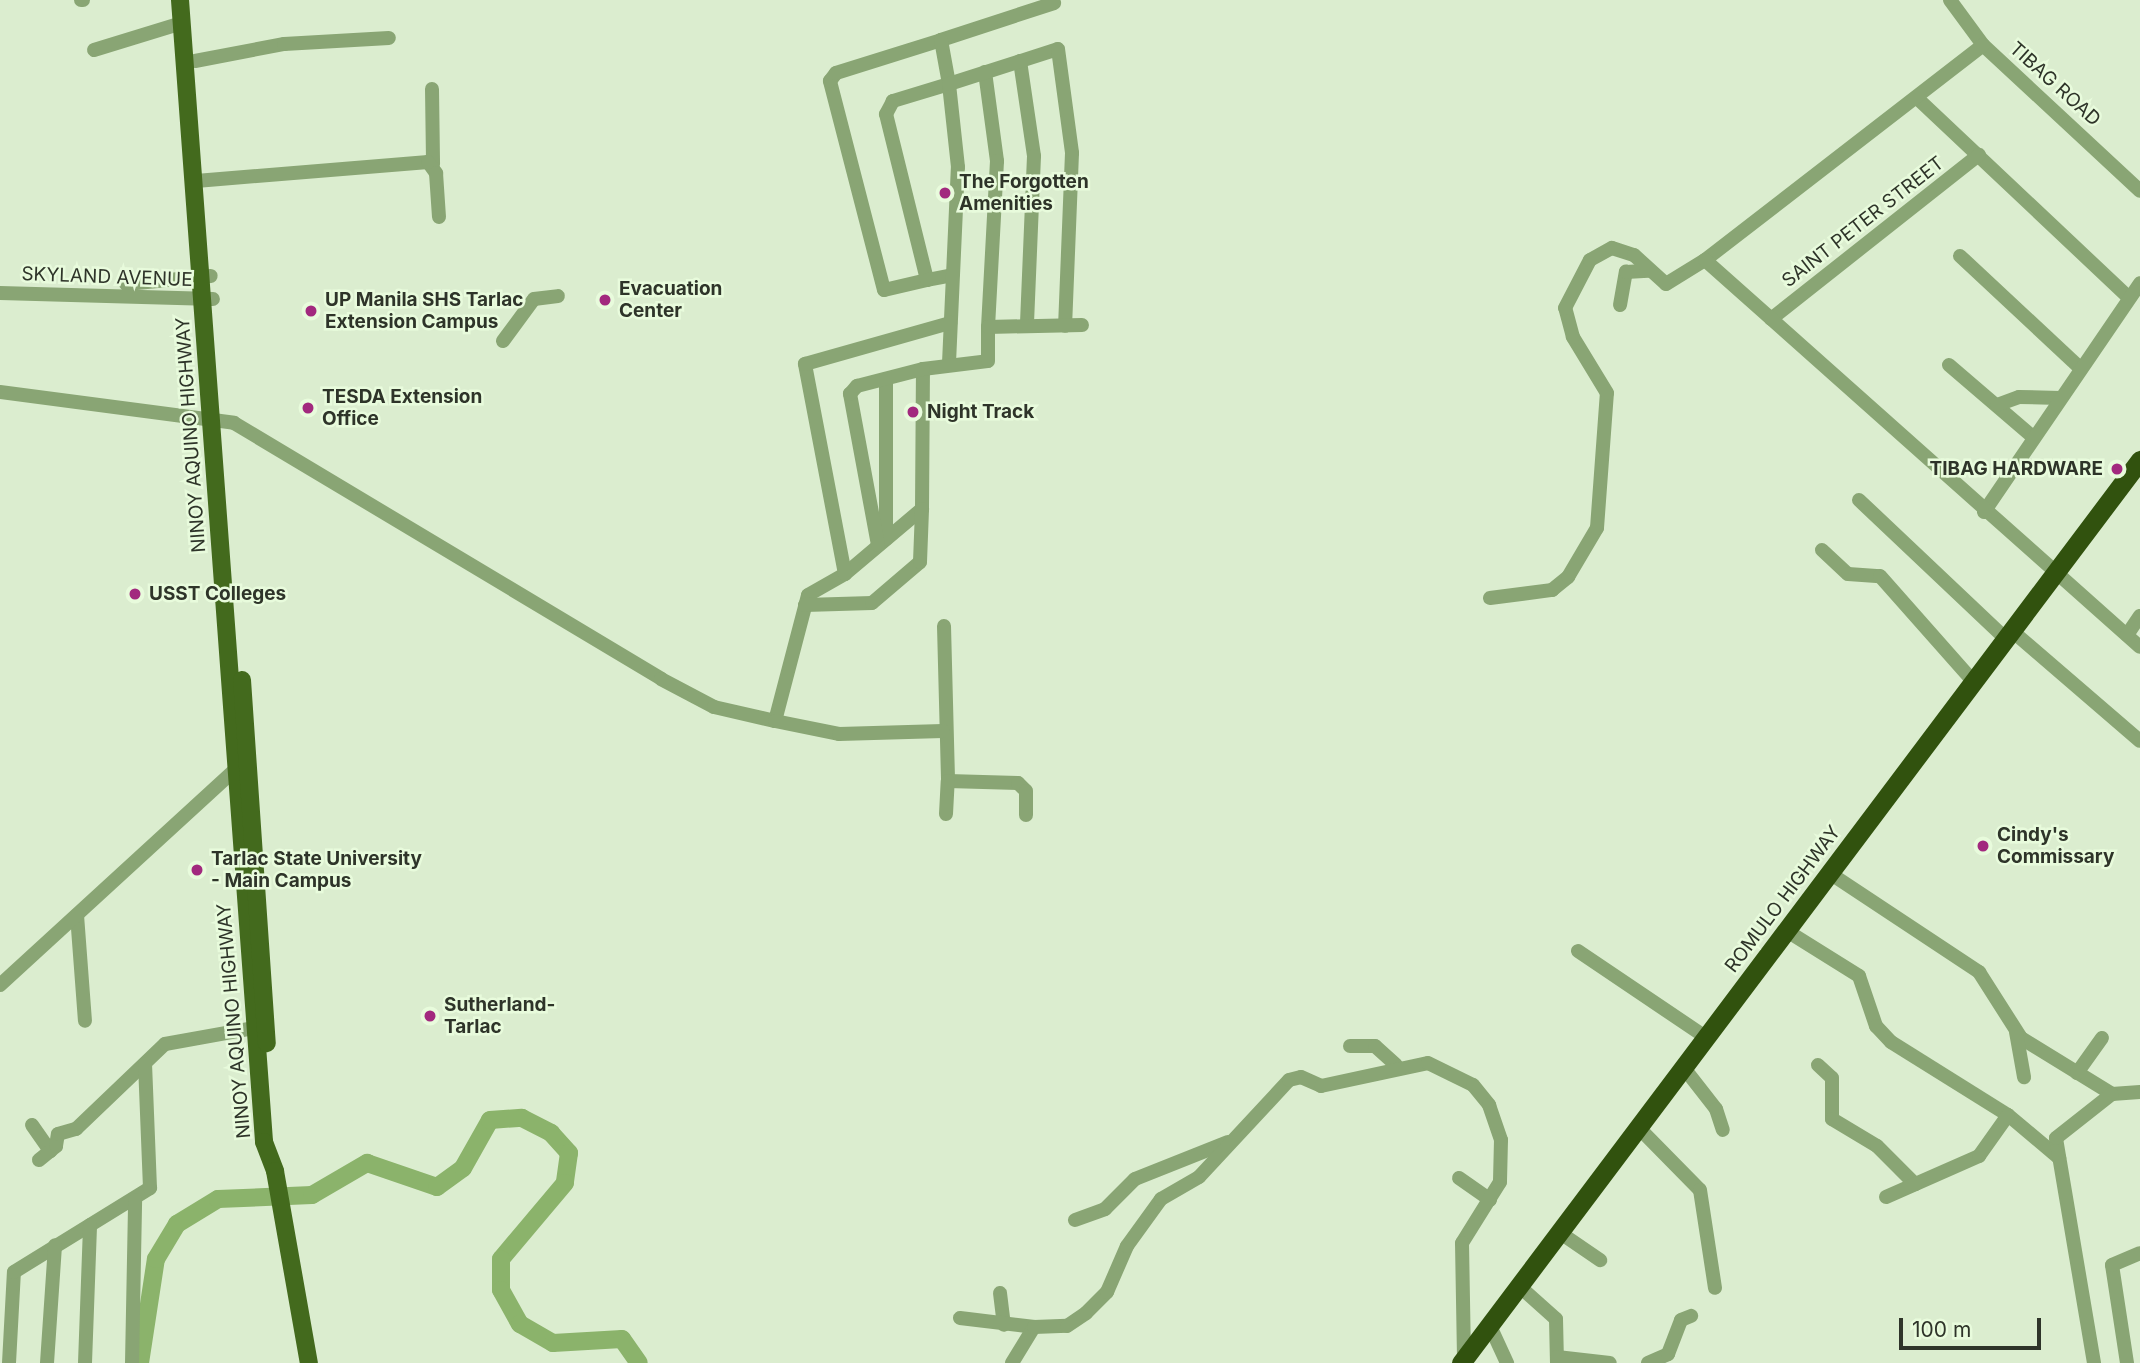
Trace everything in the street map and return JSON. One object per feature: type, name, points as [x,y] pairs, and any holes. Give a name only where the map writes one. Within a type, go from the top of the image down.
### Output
[{"type":"highway","name":"ROMULO HIGHWAY","points":[[1462,1361],[2140,460]]},
{"type":"main road","name":"NINOY AQUINO HIGHWAY","points":[[180,0],[201,181]]},
{"type":"main road","name":"NINOY AQUINO HIGHWAY","points":[[189,0],[260,1027],[274,1165],[309,1363]]},
{"type":"main road","name":"NINOY AQUINO HIGHWAY","points":[[241,749],[236,769],[246,814]]},
{"type":"street","name":"TIBAG ROAD","points":[[1950,0],[1983,45],[2140,191]]},
{"type":"street","points":[[953,275],[884,290],[830,81],[836,73],[1055,3]]},
{"type":"street","points":[[94,50],[182,23]]},
{"type":"street","points":[[195,61],[284,44],[389,38]]},
{"type":"street","points":[[941,40],[958,167],[949,363]]},
{"type":"street","points":[[1490,598],[1552,590],[1597,528],[1607,393],[1573,337],[1566,302],[1590,260],[1606,248],[1629,253],[1648,271],[1670,285],[1983,45]]},
{"type":"street","points":[[927,280],[886,109],[893,101],[1064,46],[1072,153],[1065,326]]},
{"type":"street","points":[[1020,61],[1034,156],[1027,326]]},
{"type":"street","points":[[882,542],[850,394],[886,379],[923,369],[949,363],[988,360],[998,160],[985,72]]},
{"type":"street","points":[[432,89],[433,164],[439,217]]},
{"type":"street","points":[[1917,98],[2129,298]]},
{"type":"street","name":"SAINT PETER STREET","points":[[1771,319],[1979,155]]},
{"type":"street","points":[[201,181],[368,162],[433,164]]},
{"type":"street","points":[[1960,256],[2080,368]]},
{"type":"street","points":[[1705,260],[1984,512],[2140,647]]},
{"type":"street","points":[[1620,305],[1626,272],[1648,271]]},
{"type":"street","name":"SKYLAND AVENUE","points":[[0,285],[206,276]]},
{"type":"street","points":[[1984,512],[2140,283]]},
{"type":"street","name":"SKYLAND AVENUE","points":[[0,293],[208,299]]},
{"type":"street","points":[[503,341],[534,299],[558,296]]},
{"type":"street","points":[[830,601],[839,579],[805,364],[950,323]]},
{"type":"street","points":[[988,327],[1082,325]]},
{"type":"street","points":[[1950,365],[2033,437]]},
{"type":"street","points":[[805,605],[830,601],[869,604],[918,564],[922,509],[923,369]]},
{"type":"street","points":[[882,542],[886,379]]},
{"type":"street","points":[[0,392],[217,419],[661,679],[714,707],[839,734],[943,731]]},
{"type":"street","points":[[1997,405],[2018,397],[2060,398]]},
{"type":"street","points":[[1859,500],[2008,634],[2140,741]]},
{"type":"street","points":[[775,721],[805,605],[811,592],[839,579],[922,509]]},
{"type":"street","points":[[1822,550],[1848,574],[1880,576],[1973,681]]},
{"type":"street","points":[[2126,635],[2140,616]]},
{"type":"street","points":[[944,626],[943,731],[948,782],[946,814]]},
{"type":"street","points":[[0,985],[236,769]]},
{"type":"street","points":[[948,782],[1018,783],[1026,792],[1026,815]]},
{"type":"street","points":[[1830,874],[1979,972],[2016,1032],[2024,1077]]},
{"type":"street","points":[[77,915],[85,1021]]},
{"type":"street","points":[[1787,931],[1860,976],[1875,1026],[1891,1042],[2008,1115],[2059,1158]]},
{"type":"street","points":[[1578,951],[1707,1038]]},
{"type":"street","points":[[32,1125],[45,1155],[58,1134],[76,1129],[173,1040],[260,1027]]},
{"type":"street","points":[[2016,1032],[2112,1094]]},
{"type":"street","points":[[2077,1073],[2102,1038]]},
{"type":"street","points":[[1350,1046],[1375,1046],[1396,1065]]},
{"type":"street","points":[[960,1318],[1004,1325],[1067,1326],[1086,1313],[1107,1292],[1127,1246],[1161,1199],[1199,1177],[1289,1080],[1301,1077],[1321,1086],[1396,1065],[1428,1063],[1450,1071],[1473,1085],[1489,1105],[1501,1140],[1500,1182],[1462,1243],[1462,1361]]},
{"type":"street","points":[[9,1363],[14,1272],[55,1245],[135,1200],[153,1181],[145,1064]]},
{"type":"street","points":[[1818,1065],[1832,1078],[1832,1119],[1877,1146],[1915,1184]]},
{"type":"street","points":[[1684,1068],[1716,1109],[1723,1130]]},
{"type":"street","points":[[2094,1363],[2059,1158],[2058,1133],[2112,1094],[2139,1091]]},
{"type":"street","points":[[1886,1196],[1979,1156],[2008,1115]]},
{"type":"street","points":[[1638,1127],[1700,1190],[1715,1288]]},
{"type":"street","points":[[1075,1220],[1105,1209],[1135,1179],[1232,1140]]},
{"type":"street","points":[[1459,1178],[1490,1200]]},
{"type":"street","points":[[132,1363],[135,1200]]},
{"type":"street","points":[[85,1363],[90,1225]]},
{"type":"street","points":[[1559,1232],[1600,1260]]},
{"type":"street","points":[[47,1363],[55,1245]]},
{"type":"street","points":[[2127,1363],[2112,1265],[2117,1258],[2140,1253]]},
{"type":"street","points":[[1518,1285],[1556,1319],[1557,1360],[1610,1363]]},
{"type":"street","points":[[1000,1293],[1004,1325]]},
{"type":"street","points":[[1648,1363],[1668,1354],[1681,1320],[1692,1316]]},
{"type":"street","points":[[1490,1326],[1507,1363]]},
{"type":"street","points":[[1013,1362],[1034,1327]]},
{"type":"waterway","points":[[140,1363],[156,1259],[177,1224],[218,1199],[312,1195],[367,1163],[437,1187],[463,1168],[490,1120],[522,1118],[551,1133],[569,1153],[565,1183],[501,1259],[501,1290],[520,1324],[553,1343],[622,1339],[639,1363]]},
{"type":"place","name":"The Forgotten Amenities","points":[[945,193]]},
{"type":"place","name":"Evacuation Center","points":[[605,300]]},
{"type":"place","name":"UP Manila SHS Tarlac Extension Campus","points":[[311,311]]},
{"type":"place","name":"TESDA Extension Office","points":[[308,408]]},
{"type":"place","name":"Night Track","points":[[913,412]]},
{"type":"place","name":"TIBAG HARDWARE","points":[[2117,469]]},
{"type":"place","name":"USST Colleges","points":[[135,594]]},
{"type":"place","name":"Cindy's Commissary","points":[[1983,846]]},
{"type":"place","name":"Tarlac State University - Main Campus","points":[[197,870]]},
{"type":"place","name":"Sutherland- Tarlac","points":[[430,1016]]}]
